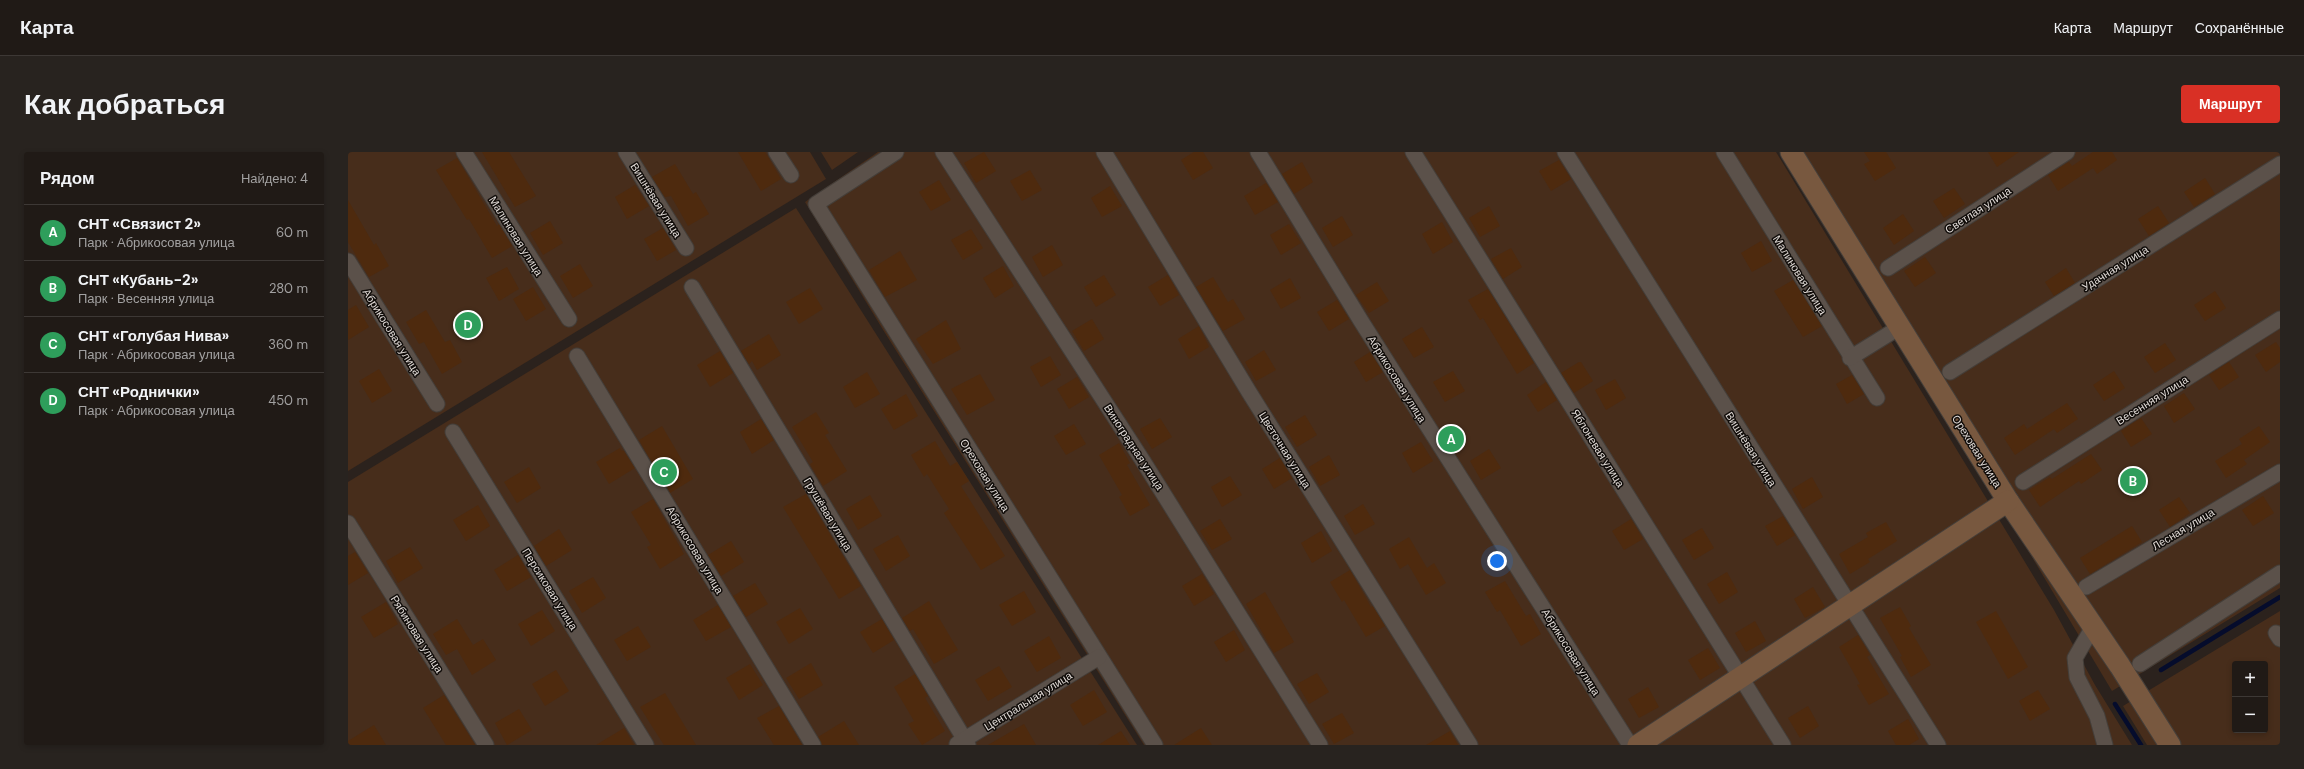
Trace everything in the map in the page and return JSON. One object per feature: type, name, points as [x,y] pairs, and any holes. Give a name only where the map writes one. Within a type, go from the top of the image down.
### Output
[{"type":"street","name":"Малиновая улица","points":[[464,152],[569,319]]},
{"type":"street","name":"Вишнёвая улица","points":[[626,152],[686,248]]},
{"type":"street","points":[[776,152],[790,175]]},
{"type":"street","name":"Ореховая улица","points":[[896,152],[816,204],[1155,745]]},
{"type":"street","name":"Виноградная улица","points":[[943,152],[1143,460],[1320,745]]},
{"type":"street","name":"Цветочная улица","points":[[1104,152],[1249,392],[1470,745]]},
{"type":"street","name":"Абрикосовая улица","points":[[1258,152],[1361,321],[1630,745]]},
{"type":"street","name":"Яблоневая улица","points":[[1413,152],[1783,745]]},
{"type":"street","name":"Вишнёвая улица","points":[[1565,152],[1938,745]]},
{"type":"street","name":"Малиновая улица","points":[[1724,152],[1850,358],[1877,398]]},
{"type":"street","name":"Ореховая улица","points":[[1791,152],[2008,502],[2093,627],[2170,745]]},
{"type":"street","name":"Светлая улица","points":[[1888,268],[2067,152]]},
{"type":"street","name":"Удачная улица","points":[[1950,372],[2280,164]]},
{"type":"street","name":"Абрикосовая улица","points":[[348,261],[437,404]]},
{"type":"street","name":"Грушёвая улица","points":[[692,287],[963,743]]},
{"type":"street","name":"Весенняя улица","points":[[2023,482],[2280,319]]},
{"type":"street","points":[[1850,358],[1900,327]]},
{"type":"street","name":"Абрикосовая улица","points":[[577,356],[813,745]]},
{"type":"street","name":"Персиковая улица","points":[[453,432],[646,745]]},
{"type":"street","name":"Лесная улица","points":[[2086,587],[2280,472]]},
{"type":"street","points":[[1638,745],[2008,502]]},
{"type":"street","name":"Рябиновая улица","points":[[348,523],[486,745]]},
{"type":"street","points":[[2140,664],[2280,573]]},
{"type":"street","points":[[2093,627],[2075,658],[2077,677],[2097,716],[2105,745]]},
{"type":"street","name":"Центральная улица","points":[[963,743],[1099,657]]},
{"type":"shaded area","points":[[348,152],[810,152],[826,179],[348,471]]},
{"type":"shaded area","points":[[821,152],[858,152],[832,170]]},
{"type":"shaded area","points":[[878,152],[1776,152],[2054,610],[2095,685],[2132,745],[1144,745],[885,333],[805,202]]},
{"type":"shaded area","points":[[1782,152],[2280,152],[2280,588],[2112,691],[1923,375]]},
{"type":"shaded area","points":[[796,208],[1137,745],[348,745],[348,482]]},
{"type":"shaded area","points":[[2280,611],[2280,745],[2147,745],[2123,706]]},
{"type":"building","points":[[482,152],[509,152],[536,196],[515,207]]},
{"type":"building","points":[[738,152],[765,152],[781,179],[761,191]]},
{"type":"building","points":[[984,152],[996,171],[976,183],[964,163]]},
{"type":"building","points":[[1194,152],[1203,152],[1213,168],[1193,180],[1181,160]]},
{"type":"building","points":[[1864,152],[1886,152],[1896,168],[1875,181],[1864,164],[1870,161]]},
{"type":"building","points":[[1988,152],[2019,152],[1997,167]]},
{"type":"building","points":[[2093,152],[2112,152],[2117,160],[2097,174],[2093,168],[2058,191],[2048,175],[2069,162],[2072,166]]},
{"type":"building","points":[[457,158],[497,226],[499,224],[512,246],[492,258],[469,219],[467,220],[436,170]]},
{"type":"building","points":[[1559,160],[1571,179],[1551,191],[1539,171]]},
{"type":"building","points":[[1302,162],[1313,182],[1294,194],[1282,174]]},
{"type":"building","points":[[675,164],[693,194],[696,192],[709,214],[688,226],[671,196],[665,197],[652,177]]},
{"type":"building","points":[[1030,170],[1042,190],[1022,201],[1010,181]]},
{"type":"building","points":[[2205,178],[2215,194],[2194,207],[2184,192]]},
{"type":"building","points":[[939,180],[951,200],[931,211],[919,192]]},
{"type":"building","points":[[1266,183],[1278,202],[1255,215],[1244,196]]},
{"type":"building","points":[[635,185],[649,206],[627,219],[615,197]]},
{"type":"building","points":[[1110,186],[1122,206],[1102,217],[1091,198]]},
{"type":"building","points":[[1954,188],[1965,204],[1944,218],[1933,201]]},
{"type":"building","points":[[348,200],[374,245],[376,243],[389,266],[369,277],[348,242]]},
{"type":"building","points":[[1489,206],[1500,226],[1480,237],[1469,218]]},
{"type":"building","points":[[2158,206],[2169,223],[2149,236],[2138,219]]},
{"type":"building","points":[[1903,214],[1914,231],[1894,245],[1883,228]]},
{"type":"building","points":[[1342,216],[1353,235],[1333,247],[1322,228]]},
{"type":"building","points":[[550,221],[563,243],[543,255],[530,233]]},
{"type":"building","points":[[1442,222],[1453,242],[1433,254],[1422,234]]},
{"type":"building","points":[[1289,224],[1301,243],[1281,255],[1270,235]]},
{"type":"building","points":[[663,228],[676,250],[657,261],[644,239]]},
{"type":"building","points":[[971,229],[983,248],[963,260],[951,240]]},
{"type":"building","points":[[1761,241],[1772,261],[1752,272],[1741,253]]},
{"type":"building","points":[[1052,245],[1063,265],[1043,277],[1032,257]]},
{"type":"building","points":[[1511,248],[1522,267],[1503,279],[1491,259]]},
{"type":"building","points":[[900,251],[917,280],[885,297],[869,270]]},
{"type":"building","points":[[1925,257],[1936,273],[1915,287],[1904,271]]},
{"type":"building","points":[[580,264],[593,286],[573,298],[560,276]]},
{"type":"building","points":[[1003,266],[1014,286],[995,298],[983,278]]},
{"type":"building","points":[[507,267],[519,289],[499,301],[486,278]]},
{"type":"building","points":[[2066,268],[2075,283],[2054,296],[2045,282]]},
{"type":"building","points":[[1104,275],[1116,295],[1096,307],[1084,287]]},
{"type":"building","points":[[1168,275],[1179,295],[1160,306],[1148,287]]},
{"type":"building","points":[[1213,277],[1228,302],[1233,299],[1245,319],[1223,331],[1196,287]]},
{"type":"building","points":[[1290,278],[1301,298],[1281,309],[1270,290]]},
{"type":"building","points":[[1793,280],[1822,326],[1803,337],[1774,291]]},
{"type":"building","points":[[1377,282],[1389,301],[1369,313],[1356,295]]},
{"type":"building","points":[[533,287],[546,309],[526,321],[513,299]]},
{"type":"building","points":[[810,288],[823,309],[799,324],[786,302]]},
{"type":"building","points":[[1488,289],[1534,363],[1517,374],[1483,318],[1480,320],[1468,300]]},
{"type":"building","points":[[2215,291],[2226,308],[2205,321],[2194,305]]},
{"type":"building","points":[[1337,300],[1349,319],[1329,331],[1317,312]]},
{"type":"building","points":[[356,305],[369,327],[348,340],[348,310]]},
{"type":"building","points":[[426,310],[445,342],[450,340],[462,362],[442,374],[424,342],[419,344],[406,322]]},
{"type":"building","points":[[1092,319],[1104,339],[1084,351],[1072,331]]},
{"type":"building","points":[[946,320],[961,349],[933,364],[916,339]]},
{"type":"building","points":[[1199,326],[1209,347],[1189,359],[1178,339]]},
{"type":"building","points":[[1422,327],[1434,347],[1414,358],[1402,339]]},
{"type":"building","points":[[769,334],[781,355],[757,370],[752,361],[749,364],[741,351]]},
{"type":"building","points":[[2276,342],[2280,348],[2280,362],[2266,372],[2255,355]]},
{"type":"building","points":[[2165,343],[2176,360],[2155,373],[2144,357]]},
{"type":"building","points":[[1264,350],[1276,370],[1256,381],[1245,362]]},
{"type":"building","points":[[720,351],[733,373],[710,387],[697,365]]},
{"type":"building","points":[[1370,352],[1383,372],[1366,382],[1354,362]]},
{"type":"building","points":[[1050,356],[1061,375],[1041,387],[1030,367]]},
{"type":"building","points":[[1581,362],[1593,381],[1574,393],[1561,373]]},
{"type":"building","points":[[2229,362],[2239,377],[2219,390],[2209,375]]},
{"type":"building","points":[[379,369],[392,391],[372,403],[359,381]]},
{"type":"building","points":[[1453,371],[1465,391],[1445,402],[1433,382]]},
{"type":"building","points":[[2114,371],[2125,388],[2104,401],[2093,385]]},
{"type":"building","points":[[867,372],[880,394],[855,408],[843,387]]},
{"type":"building","points":[[980,374],[995,400],[967,415],[951,389]]},
{"type":"building","points":[[1852,375],[1864,394],[1847,404],[1836,384]]},
{"type":"building","points":[[1077,377],[1089,397],[1069,409],[1057,389]]},
{"type":"building","points":[[1615,379],[1626,398],[1606,410],[1595,390]]},
{"type":"building","points":[[1546,382],[1557,400],[1538,412],[1527,395]]},
{"type":"building","points":[[2184,393],[2195,409],[2174,423],[2164,406]]},
{"type":"building","points":[[906,394],[918,416],[894,430],[881,409]]},
{"type":"building","points":[[2067,403],[2078,419],[2057,433],[2054,429],[2015,455],[2004,438],[2024,424],[2027,429]]},
{"type":"building","points":[[816,412],[829,433],[825,435],[847,471],[823,486],[810,464],[813,462],[792,427]]},
{"type":"building","points":[[1305,415],[1317,435],[1297,447],[1285,427]]},
{"type":"building","points":[[1160,418],[1172,437],[1152,449],[1140,429]]},
{"type":"building","points":[[2141,418],[2152,434],[2131,447],[2121,431]]},
{"type":"building","points":[[761,419],[774,440],[752,454],[740,432]]},
{"type":"building","points":[[1074,424],[1086,444],[1066,455],[1054,436]]},
{"type":"building","points":[[662,426],[693,479],[670,493],[639,440]]},
{"type":"building","points":[[2259,426],[2270,442],[2244,460],[2247,464],[2226,478],[2215,461],[2242,444],[2239,439]]},
{"type":"building","points":[[935,441],[950,466],[957,462],[969,481],[961,486],[1005,556],[981,570],[944,513],[949,509],[927,474],[924,477],[911,455]]},
{"type":"building","points":[[1421,442],[1433,461],[1413,473],[1402,453]]},
{"type":"building","points":[[1119,443],[1130,463],[1127,465],[1150,505],[1130,516],[1119,497],[1122,495],[1099,455]]},
{"type":"building","points":[[620,448],[635,468],[609,484],[596,462]]},
{"type":"building","points":[[1489,449],[1501,468],[1481,480],[1470,461]]},
{"type":"building","points":[[2091,454],[2102,470],[2081,484],[2079,481],[2040,507],[2029,490],[2050,477],[2052,479]]},
{"type":"building","points":[[1329,455],[1340,475],[1320,486],[1309,467]]},
{"type":"building","points":[[1280,458],[1292,478],[1274,489],[1262,469]]},
{"type":"building","points":[[529,467],[541,488],[517,503],[504,482]]},
{"type":"building","points":[[1230,476],[1242,495],[1222,507],[1211,487]]},
{"type":"building","points":[[1812,477],[1823,497],[1803,509],[1792,489]]},
{"type":"building","points":[[806,494],[861,586],[839,599],[783,507]]},
{"type":"building","points":[[870,495],[882,516],[858,530],[846,509]]},
{"type":"building","points":[[2263,496],[2274,513],[2253,526],[2242,510]]},
{"type":"building","points":[[2179,497],[2190,513],[2170,527],[2159,510]]},
{"type":"building","points":[[653,499],[684,554],[660,569],[647,547],[651,545],[631,512]]},
{"type":"building","points":[[1363,504],[1375,524],[1355,535],[1344,516]]},
{"type":"building","points":[[478,505],[490,526],[466,541],[453,520]]},
{"type":"building","points":[[1783,516],[1795,535],[1777,546],[1765,526]]},
{"type":"building","points":[[1220,519],[1232,539],[1212,550],[1200,531]]},
{"type":"building","points":[[1631,519],[1643,539],[1624,550],[1612,531]]},
{"type":"building","points":[[1886,522],[1897,541],[1868,559],[1870,562],[1850,574],[1839,554],[1868,537],[1866,533]]},
{"type":"building","points":[[2132,526],[2142,542],[2090,574],[2080,558]]},
{"type":"building","points":[[1702,528],[1714,548],[1694,560],[1682,540]]},
{"type":"building","points":[[559,529],[572,550],[546,566],[534,546]]},
{"type":"building","points":[[1321,531],[1332,551],[1312,563],[1301,543]]},
{"type":"building","points":[[898,535],[910,556],[886,571],[873,549]]},
{"type":"building","points":[[1409,537],[1427,568],[1434,563],[1446,583],[1426,595],[1408,564],[1400,569],[1389,549]]},
{"type":"building","points":[[731,541],[744,562],[721,576],[708,555]]},
{"type":"building","points":[[410,547],[423,568],[398,583],[386,561]]},
{"type":"building","points":[[355,552],[368,573],[348,585],[348,556]]},
{"type":"building","points":[[518,555],[531,577],[507,591],[494,570]]},
{"type":"building","points":[[1350,570],[1371,607],[1373,606],[1385,626],[1366,637],[1344,600],[1342,602],[1330,582]]},
{"type":"building","points":[[1727,572],[1738,592],[1719,604],[1707,584]]},
{"type":"building","points":[[1202,574],[1214,594],[1194,606],[1182,586]]},
{"type":"building","points":[[593,577],[606,598],[582,613],[569,591]]},
{"type":"building","points":[[1505,581],[1526,616],[1530,614],[1541,634],[1521,646],[1500,610],[1497,612],[1485,592]]},
{"type":"building","points":[[755,583],[768,604],[746,617],[733,596]]},
{"type":"building","points":[[1813,587],[1825,607],[1805,618],[1794,599]]},
{"type":"building","points":[[1024,591],[1036,612],[1012,626],[999,605]]},
{"type":"building","points":[[1265,592],[1294,642],[1274,653],[1246,604]]},
{"type":"building","points":[[929,601],[958,650],[934,664],[913,629],[910,631],[902,618]]},
{"type":"building","points":[[386,602],[398,624],[374,638],[361,617]]},
{"type":"building","points":[[718,605],[731,627],[706,641],[693,620]]},
{"type":"building","points":[[1900,607],[1911,626],[1909,628],[1931,665],[1911,677],[1900,657],[1902,656],[1880,618]]},
{"type":"building","points":[[800,608],[813,629],[789,644],[776,622]]},
{"type":"building","points":[[542,610],[555,631],[531,646],[518,624]]},
{"type":"building","points":[[1996,611],[2028,667],[2008,679],[1976,622]]},
{"type":"building","points":[[457,619],[473,645],[483,639],[496,660],[472,675],[457,649],[446,655],[433,634]]},
{"type":"building","points":[[882,619],[894,640],[873,653],[860,632]]},
{"type":"building","points":[[1755,621],[1766,641],[1746,652],[1735,633]]},
{"type":"building","points":[[638,626],[651,647],[627,661],[614,640]]},
{"type":"building","points":[[1234,630],[1245,650],[1226,662],[1214,642]]},
{"type":"building","points":[[1858,635],[1870,655],[1867,657],[1889,694],[1869,705],[1857,685],[1860,684],[1839,647]]},
{"type":"building","points":[[1049,636],[1061,658],[1037,672],[1024,651]]},
{"type":"building","points":[[1708,648],[1720,668],[1700,680],[1688,660]]},
{"type":"building","points":[[811,663],[823,685],[799,699],[786,678]]},
{"type":"building","points":[[750,664],[763,685],[739,700],[726,678]]},
{"type":"building","points":[[999,666],[1012,687],[988,701],[975,680]]},
{"type":"building","points":[[556,670],[569,691],[545,706],[532,684]]},
{"type":"building","points":[[1317,673],[1329,692],[1309,704],[1297,684]]},
{"type":"building","points":[[915,674],[928,696],[925,698],[945,731],[922,745],[908,724],[914,721],[894,687]]},
{"type":"building","points":[[1648,687],[1659,707],[1639,718],[1628,699]]},
{"type":"building","points":[[1094,690],[1107,712],[1083,726],[1070,705]]},
{"type":"building","points":[[2038,690],[2050,709],[2030,721],[2019,701]]},
{"type":"building","points":[[665,693],[696,745],[664,745],[640,707]]},
{"type":"building","points":[[444,695],[475,745],[446,745],[423,708]]},
{"type":"building","points":[[779,706],[802,745],[774,745],[757,718]]},
{"type":"building","points":[[1808,706],[1819,726],[1800,738],[1788,718]]},
{"type":"building","points":[[519,709],[532,730],[507,745],[495,723]]},
{"type":"building","points":[[1342,713],[1354,733],[1334,744],[1322,724]]},
{"type":"building","points":[[1908,719],[1919,739],[1909,745],[1896,745],[1888,731]]},
{"type":"building","points":[[844,721],[859,745],[822,745],[818,737]]},
{"type":"building","points":[[1024,724],[1036,745],[988,745]]},
{"type":"building","points":[[374,725],[386,745],[348,745],[348,741]]},
{"type":"building","points":[[624,728],[634,745],[596,745]]},
{"type":"building","points":[[1201,728],[1212,745],[1174,745]]},
{"type":"building","points":[[1121,731],[1130,745],[1098,745]]},
{"type":"building","points":[[1450,731],[1458,745],[1426,745]]},
{"type":"waterway","points":[[2161,670],[2280,597]]},
{"type":"waterway","points":[[2115,704],[2141,745]]},
{"type":"place","name":"СНТ «Роднички»","points":[[468,325]]},
{"type":"place","name":"СНТ «Связист 2»","points":[[1451,439]]},
{"type":"place","name":"СНТ «Голубая Нива»","points":[[664,472]]},
{"type":"place","name":"СНТ «Кубань-2»","points":[[2133,481]]}]
